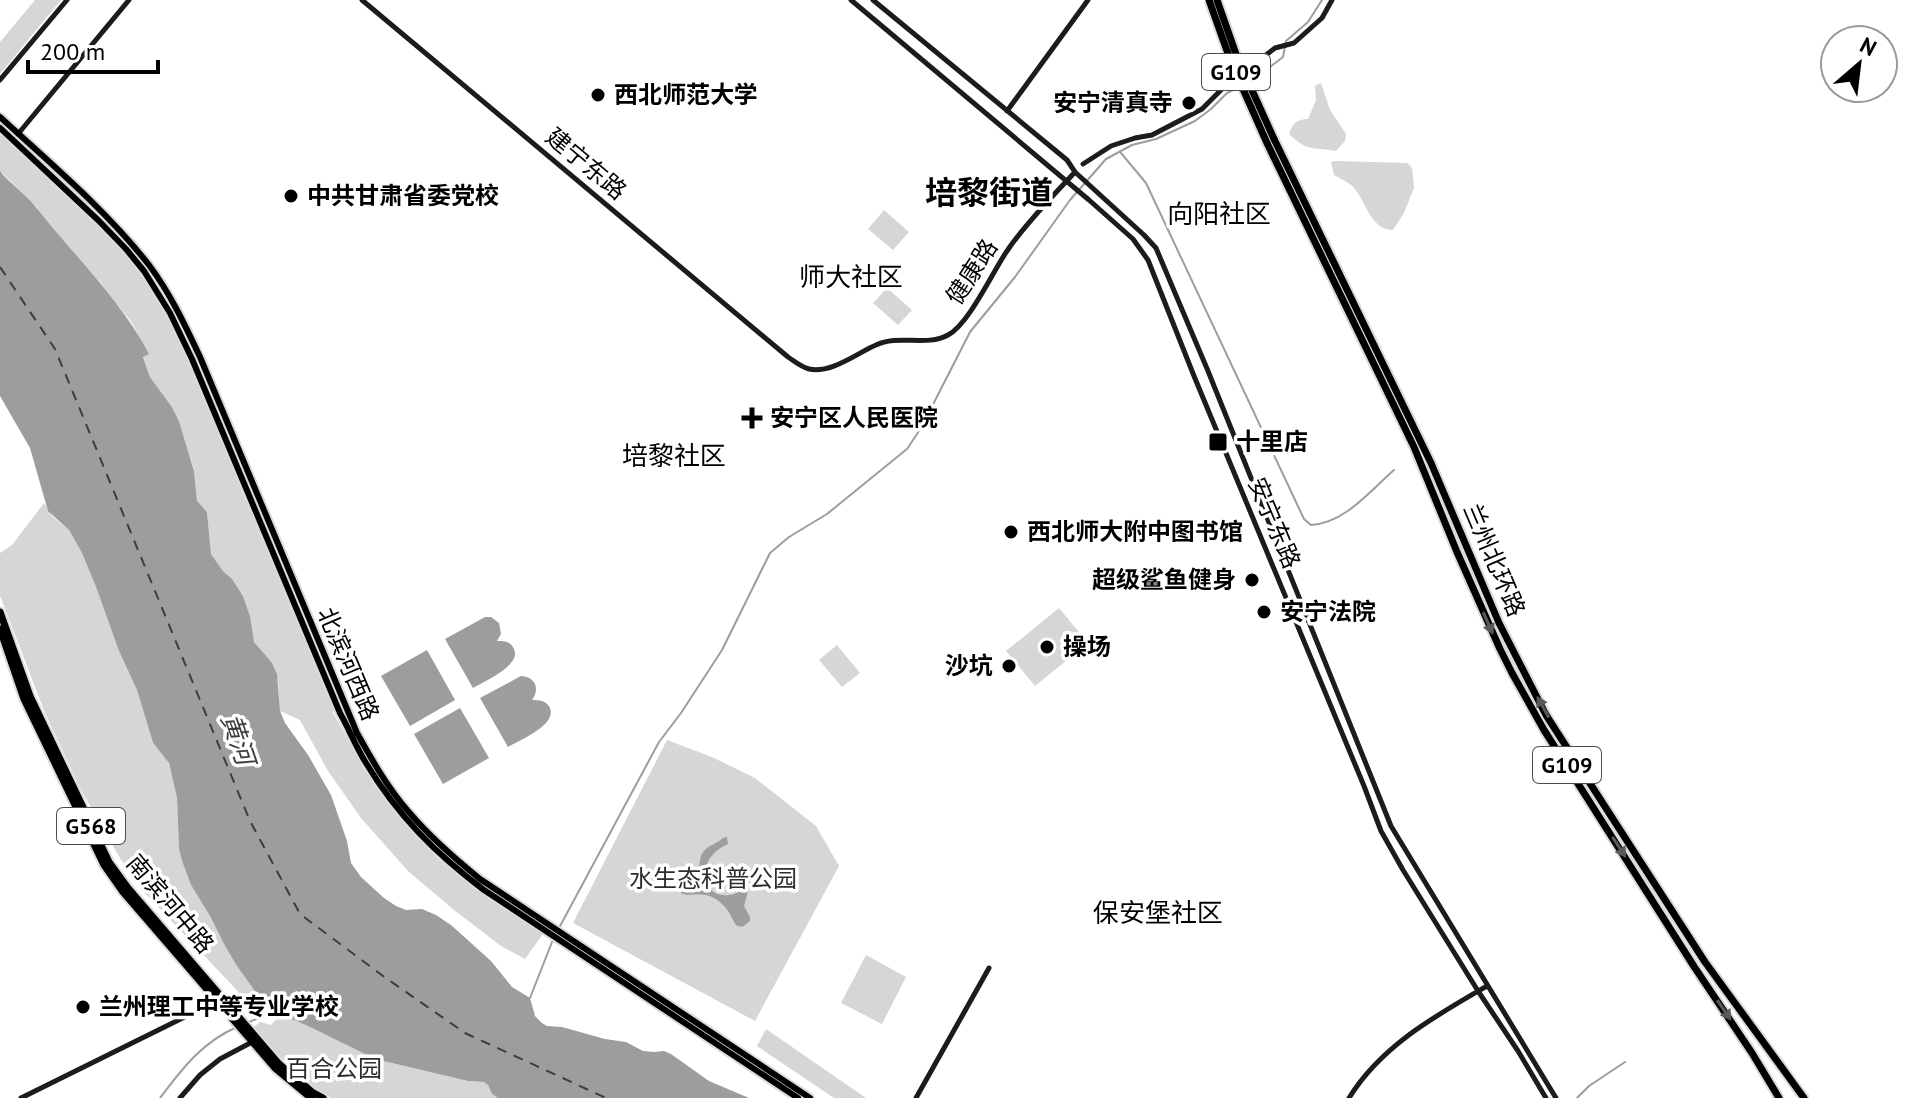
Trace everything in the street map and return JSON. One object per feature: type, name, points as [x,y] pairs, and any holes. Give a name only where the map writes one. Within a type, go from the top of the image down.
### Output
[{"type":"highway","name":"兰州北环路","points":[[1209,0],[1231,62],[1350,294],[1521,667],[1546,715],[1705,962],[1804,1098]]},
{"type":"highway","name":"兰州北环路","points":[[1217,0],[1271,141],[1432,487],[1500,649],[1544,730],[1779,1098]]},
{"type":"highway","name":"南滨河中路","points":[[0,612],[30,696],[109,862],[275,1068],[311,1098]]},
{"type":"highway","name":"南滨河中路","points":[[0,629],[24,699],[104,865],[123,892],[220,1000]]},
{"type":"highway","name":"南滨河中路","points":[[255,1041],[294,1077],[323,1098]]},
{"type":"main road","points":[[0,80],[67,0]]},
{"type":"main road","points":[[18,134],[129,0]]},
{"type":"main road","name":"建宁东路","points":[[362,0],[788,357]]},
{"type":"main road","name":"安宁东路","points":[[851,0],[1075,188],[1133,239],[1148,260],[1381,831],[1546,1098]]},
{"type":"main road","name":"安宁东路","points":[[873,0],[1067,160],[1075,172],[1156,248],[1391,826],[1556,1098]]},
{"type":"main road","points":[[1007,111],[1088,0]]},
{"type":"main road","points":[[1083,164],[1111,146],[1152,135],[1202,109],[1222,89],[1284,45],[1294,43],[1322,18],[1332,0]]},
{"type":"main road","name":"北滨河西路","points":[[0,117],[127,239],[177,308],[357,733],[406,809],[446,851],[480,879],[798,1098]]},
{"type":"main road","name":"北滨河西路","points":[[0,128],[126,249],[170,313],[340,713],[384,792],[421,837],[450,864],[484,890],[550,930]]},
{"type":"main road","name":"健康路","points":[[788,357],[800,366],[817,370],[850,360],[878,344],[893,340],[927,341],[948,336],[973,308],[1009,248],[1075,172]]},
{"type":"main road","name":"北滨河西路","points":[[559,936],[810,1098]]},
{"type":"main road","points":[[916,1098],[989,968]]},
{"type":"main road","points":[[1349,1098],[1369,1069],[1391,1048],[1487,986]]},
{"type":"main road","points":[[21,1098],[220,1000]]},
{"type":"main road","points":[[180,1098],[200,1075],[220,1059],[255,1041]]},
{"type":"green space","points":[[35,0],[61,0],[0,74],[0,42]]},
{"type":"green space","points":[[1321,83],[1330,110],[1346,134],[1345,141],[1336,151],[1311,148],[1289,134],[1296,123],[1308,119],[1316,100],[1315,86]]},
{"type":"green space","points":[[0,128],[126,249],[170,313],[340,713],[332,711],[374,785],[438,859],[543,934],[525,959],[501,946],[408,871],[361,818],[328,771],[300,720],[280,711],[278,680],[272,663],[252,638],[250,616],[243,596],[211,554],[207,512],[197,502],[194,470],[179,421],[150,377],[143,356],[148,353],[132,323],[100,282],[50,227],[35,205],[0,171]]},
{"type":"green space","points":[[1331,162],[1407,163],[1412,168],[1414,188],[1393,230],[1378,225],[1356,191],[1334,175]]},
{"type":"green space","points":[[884,210],[909,232],[893,250],[868,229]]},
{"type":"green space","points":[[887,288],[912,310],[898,325],[873,303]]},
{"type":"green space","points":[[44,503],[52,516],[69,530],[82,553],[137,690],[153,743],[169,763],[177,798],[179,849],[191,885],[224,944],[260,998],[247,1001],[146,894],[121,860],[81,790],[45,713],[0,596],[0,553],[12,545]]},
{"type":"green space","name":"操场","points":[[1059,608],[1088,643],[1035,686],[1006,651]]},
{"type":"green space","points":[[837,645],[860,673],[842,687],[819,660]]},
{"type":"green space","name":"水生态科普公园","points":[[667,740],[755,778],[816,826],[839,866],[755,1021],[573,923]]},
{"type":"green space","points":[[866,955],[906,977],[882,1024],[841,1003]]},
{"type":"green space","name":"百合公园","points":[[280,1015],[375,1059],[484,1082],[498,1098],[331,1098],[289,1067],[253,1028],[260,1022],[271,1025]]},
{"type":"green space","points":[[766,1029],[866,1098],[834,1098],[757,1046]]},
{"type":"water","name":"黄河","points":[[0,171],[31,201],[110,295],[149,354],[143,357],[150,377],[179,421],[194,471],[197,501],[207,512],[211,554],[243,596],[254,642],[277,674],[280,711],[285,723],[331,795],[351,863],[361,877],[396,906],[406,910],[422,909],[451,925],[491,961],[512,987],[530,998],[535,1016],[547,1026],[626,1042],[643,1051],[664,1051],[709,1081],[749,1098],[498,1098],[484,1082],[375,1059],[272,1011],[260,998],[237,966],[191,885],[179,849],[177,798],[169,763],[153,743],[137,690],[82,553],[69,530],[48,511],[30,448],[0,396]]},
{"type":"water","points":[[485,617],[499,623],[501,634],[497,641],[511,644],[515,655],[508,667],[473,688],[445,639]]},
{"type":"water","points":[[427,650],[455,700],[410,726],[381,676]]},
{"type":"water","points":[[521,676],[533,681],[536,692],[532,700],[546,703],[551,714],[543,726],[508,747],[480,698]]},
{"type":"water","points":[[460,708],[489,758],[443,784],[414,734]]},
{"type":"water","points":[[727,837],[728,844],[708,862],[706,882],[711,890],[719,894],[748,891],[744,906],[750,921],[742,927],[736,925],[718,900],[681,893],[676,883],[679,878],[697,870],[705,850]]},
{"type":"waterway","points":[[1252,81],[1283,57],[1286,41],[1308,22],[1322,0]]},
{"type":"waterway","points":[[559,928],[659,742],[722,650],[770,553],[789,537],[827,514],[907,449],[970,332],[1015,277],[1070,200],[1106,159],[1132,145],[1156,139],[1195,121],[1227,93],[1239,87]]},
{"type":"waterway","points":[[1121,153],[1146,183],[1304,519],[1311,525],[1335,519],[1356,505],[1394,470]]},
{"type":"waterway","points":[[530,998],[554,937]]},
{"type":"waterway","points":[[247,1023],[274,1011]]},
{"type":"waterway","points":[[160,1098],[203,1048],[237,1027]]},
{"type":"waterway","points":[[1577,1098],[1625,1062]]},
{"type":"ferry route","points":[[0,267],[55,349],[250,821],[300,914],[465,1033],[606,1098]]},
{"type":"place","name":"西北师范大学","points":[[598,95]]},
{"type":"place","name":"安宁清真寺","points":[[1189,103]]},
{"type":"place","name":"中共甘肃省委党校","points":[[291,196]]},
{"type":"place","name":"安宁区人民医院","points":[[752,418]]},
{"type":"place","name":"十里店","points":[[1218,442]]},
{"type":"place","name":"西北师大附中图书馆","points":[[1011,532]]},
{"type":"place","name":"超级鲨鱼健身","points":[[1252,580]]},
{"type":"place","name":"安宁法院","points":[[1264,612]]},
{"type":"place","name":"操场","points":[[1047,647]]},
{"type":"place","name":"沙坑","points":[[1009,666]]},
{"type":"place","name":"兰州理工中等专业学校","points":[[83,1007]]},
{"type":"district","name":"培黎街道","points":[[989,193]]},
{"type":"district","name":"向阳社区","points":[[1219,214]]},
{"type":"district","name":"师大社区","points":[[851,277]]},
{"type":"district","name":"培黎社区","points":[[674,456]]},
{"type":"district","name":"保安堡社区","points":[[1158,913]]}]
